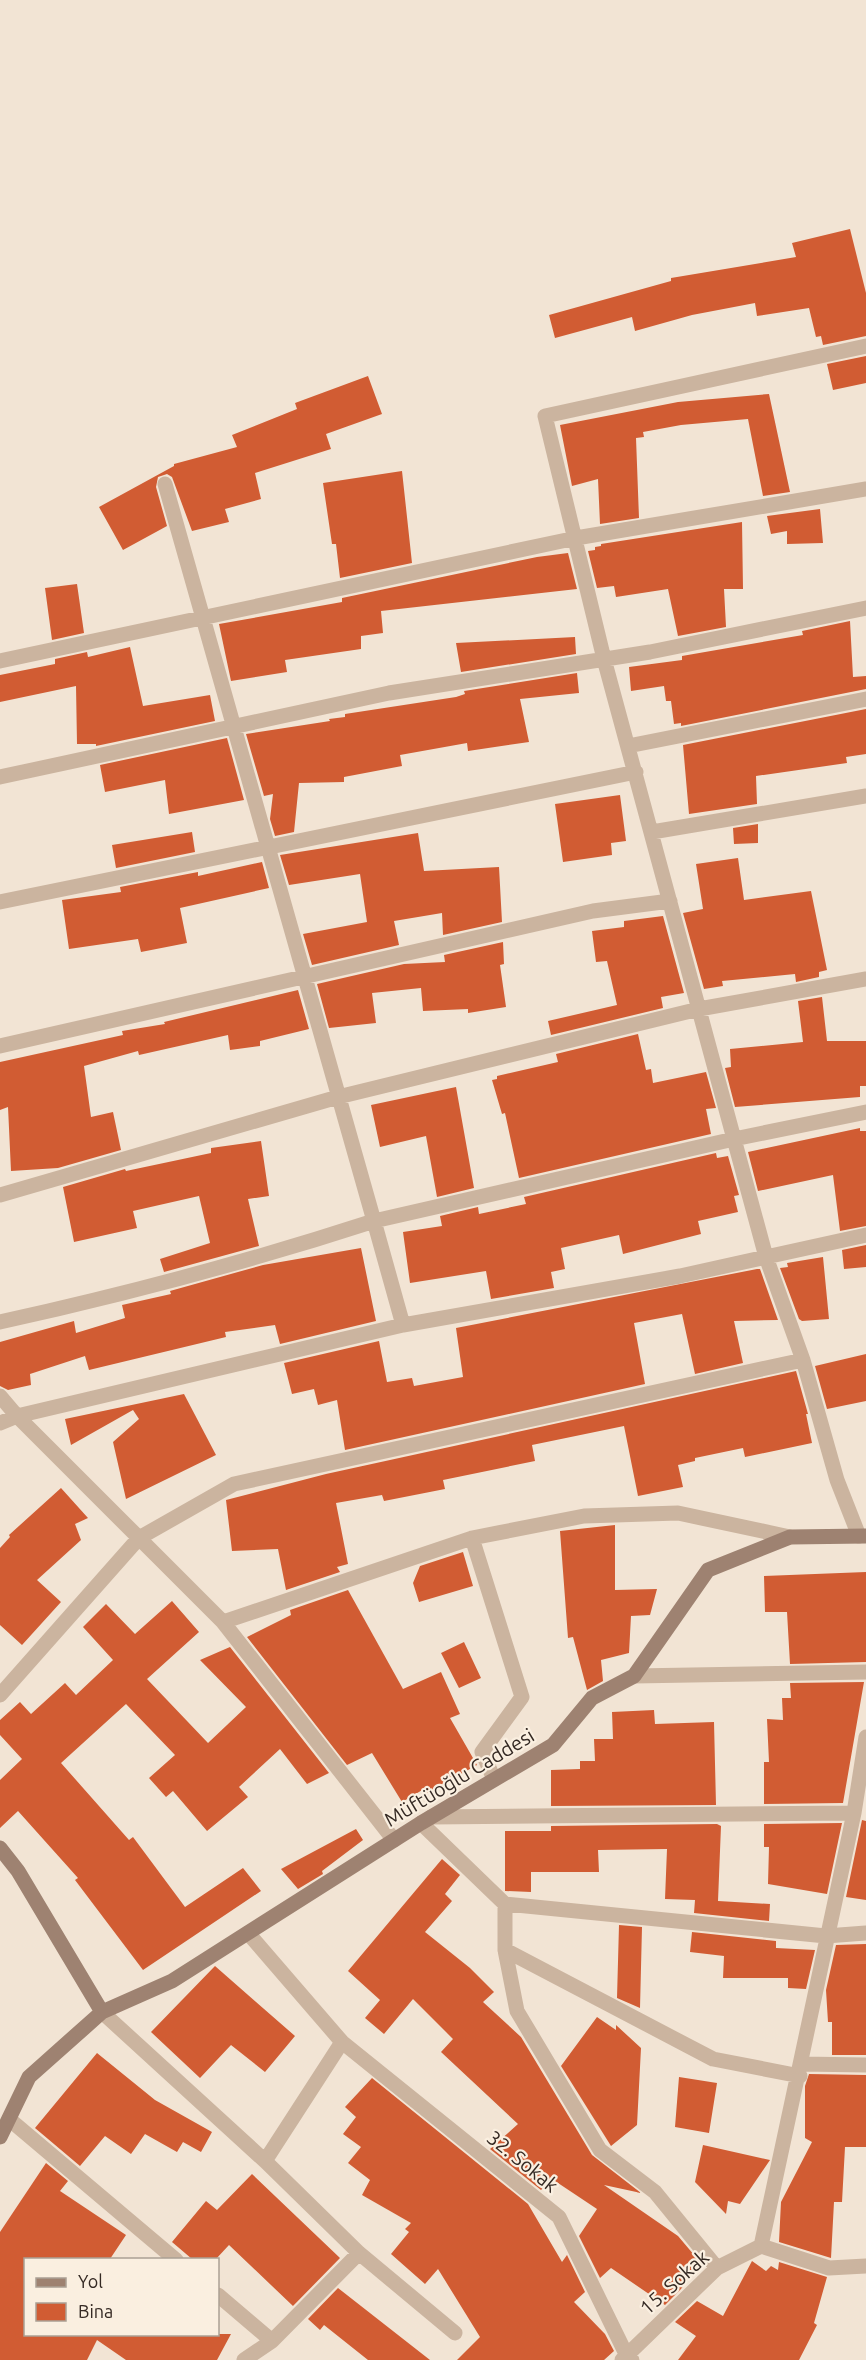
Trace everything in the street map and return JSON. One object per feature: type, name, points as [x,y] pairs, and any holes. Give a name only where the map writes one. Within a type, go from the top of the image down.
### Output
[{"type":"street","points":[[862,1536],[837,1480],[803,1360],[766,1257],[604,659],[545,416],[866,346]]},
{"type":"street","points":[[165,484],[403,1325]]},
{"type":"street","points":[[0,661],[576,538],[866,489]]},
{"type":"street","points":[[0,777],[389,693],[604,659],[866,608]]},
{"type":"street","points":[[628,746],[866,699]]},
{"type":"street","points":[[0,902],[636,772]]},
{"type":"street","points":[[652,832],[866,796]]},
{"type":"street","points":[[0,1046],[593,910],[670,901]]},
{"type":"street","points":[[0,1195],[338,1097],[699,1009],[866,979]]},
{"type":"street","points":[[0,1322],[119,1296],[273,1254],[374,1221],[734,1139],[866,1112]]},
{"type":"street","points":[[0,1423],[17,1416],[403,1325],[680,1276],[866,1235]]},
{"type":"street","points":[[0,1695],[139,1538],[234,1484],[803,1360]]},
{"type":"street","points":[[0,1396],[17,1416],[223,1622],[394,1840]]},
{"type":"street","points":[[223,1622],[472,1538],[584,1516],[678,1513],[790,1537]]},
{"type":"street","name":"Müftüoğlu Caddesi","points":[[0,2137],[29,2077],[102,2012],[172,1982],[426,1820],[553,1745],[592,1698],[634,1676],[708,1570],[790,1537],[862,1536]]},
{"type":"street","points":[[472,1538],[522,1697],[482,1752],[494,1779]]},
{"type":"street","points":[[634,1676],[866,1672]]},
{"type":"street","points":[[866,1737],[854,1813],[761,2246],[829,2268],[866,2266]]},
{"type":"street","points":[[426,1820],[854,1813]]},
{"type":"street","points":[[426,1820],[505,1904],[826,1936],[866,1933]]},
{"type":"street","points":[[0,1848],[18,1871],[102,2012],[265,2161],[358,2253],[455,2333]]},
{"type":"street","points":[[505,1904],[505,1950],[517,2011],[600,2150],[655,2192],[717,2268]]},
{"type":"street","name":"32. Sokak","points":[[248,1933],[342,2042],[559,2217],[627,2358]]},
{"type":"street","points":[[505,1950],[713,2060],[800,2070],[866,2065]]},
{"type":"street","points":[[265,2161],[342,2042]]},
{"type":"street","points":[[9,2119],[175,2258]]},
{"type":"street","name":"15. Sokak","points":[[627,2358],[717,2268],[761,2246]]},
{"type":"street","points":[[244,2360],[273,2341],[358,2253]]},
{"type":"street","points":[[219,2296],[273,2341]]},
{"type":"building","points":[[850,229],[866,293],[866,336],[823,345],[821,336],[816,337],[809,308],[757,316],[755,303],[692,315],[635,331],[632,317],[555,338],[549,315],[671,281],[671,278],[796,257],[792,243]]},
{"type":"building","points":[[866,356],[866,383],[833,390],[827,364]]},
{"type":"building","points":[[368,376],[382,414],[326,434],[331,449],[255,473],[261,499],[225,509],[229,522],[192,531],[172,477],[167,474],[158,477],[156,487],[167,526],[123,550],[99,507],[174,464],[237,447],[232,435],[297,409],[295,403]]},
{"type":"building","points":[[769,394],[790,492],[763,496],[748,419],[681,425],[643,432],[644,437],[636,438],[639,518],[600,524],[598,479],[572,486],[560,425],[678,402]]},
{"type":"building","points":[[402,471],[412,563],[340,578],[336,544],[332,544],[323,483]]},
{"type":"building","points":[[820,509],[823,543],[787,544],[787,531],[771,534],[767,516]]},
{"type":"building","points":[[742,522],[743,589],[724,589],[726,627],[678,636],[668,589],[616,597],[614,586],[597,588],[588,551],[595,550],[595,547],[601,544]]},
{"type":"building","points":[[568,553],[577,589],[381,611],[383,633],[361,636],[361,649],[285,660],[287,672],[231,681],[219,624],[342,602],[342,598],[537,557]]},
{"type":"building","points":[[77,584],[84,633],[52,640],[45,588]]},
{"type":"building","points":[[850,621],[853,677],[866,676],[866,689],[681,726],[681,723],[674,724],[671,701],[666,701],[664,686],[631,691],[629,667],[682,660],[682,656],[803,635],[802,631]]},
{"type":"building","points":[[575,637],[576,654],[461,672],[456,643]]},
{"type":"building","points":[[130,647],[143,706],[210,695],[215,721],[96,746],[96,744],[77,744],[76,686],[0,702],[0,675],[55,664],[55,659],[87,652],[88,657]]},
{"type":"building","points":[[577,673],[579,693],[520,699],[529,742],[468,751],[467,743],[400,755],[402,766],[344,777],[344,782],[299,783],[294,832],[275,836],[270,819],[273,794],[264,796],[246,734],[330,721],[329,719],[345,717],[345,714],[456,697],[465,694],[464,691]]},
{"type":"building","points":[[866,709],[866,754],[846,757],[847,763],[756,776],[757,804],[689,814],[683,745]]},
{"type":"building","points":[[227,738],[244,800],[169,814],[165,780],[105,792],[100,765]]},
{"type":"building","points":[[620,795],[626,841],[611,843],[612,855],[563,862],[555,804]]},
{"type":"building","points":[[758,824],[758,843],[734,844],[733,828]]},
{"type":"building","points":[[192,832],[195,852],[116,868],[112,845]]},
{"type":"building","points":[[418,833],[424,871],[499,867],[502,922],[443,935],[442,913],[394,921],[399,945],[312,965],[303,934],[367,922],[360,874],[289,885],[280,855]]},
{"type":"building","points":[[738,858],[744,900],[811,891],[827,970],[819,972],[819,977],[796,982],[795,974],[722,981],[723,986],[704,989],[683,913],[703,909],[696,864]]},
{"type":"building","points":[[262,862],[269,888],[180,908],[187,943],[141,952],[138,939],[69,949],[62,900],[121,892],[120,887],[198,872],[198,876]]},
{"type":"building","points":[[663,916],[684,993],[661,997],[663,1008],[551,1035],[548,1021],[617,1005],[607,961],[596,962],[592,931],[624,927],[624,921]]},
{"type":"building","points":[[503,942],[504,964],[500,965],[506,1007],[468,1013],[468,1009],[423,1011],[421,988],[372,993],[376,1023],[329,1028],[317,984],[404,964],[445,962],[444,955]]},
{"type":"building","points":[[298,990],[309,1029],[260,1041],[260,1046],[230,1050],[228,1035],[139,1055],[138,1051],[84,1066],[91,1117],[113,1112],[121,1150],[58,1168],[11,1171],[8,1107],[0,1110],[0,1062],[123,1035],[122,1031],[165,1024],[164,1022]]},
{"type":"building","points":[[822,997],[827,1041],[866,1041],[866,1086],[860,1086],[860,1097],[735,1107],[725,1068],[731,1067],[730,1049],[803,1042],[798,1001]]},
{"type":"building","points":[[638,1034],[646,1070],[651,1069],[653,1083],[706,1072],[716,1108],[706,1109],[711,1134],[519,1178],[505,1113],[502,1114],[492,1080],[497,1079],[497,1076],[558,1062],[556,1054]]},
{"type":"building","points":[[456,1087],[474,1188],[437,1197],[426,1136],[380,1147],[371,1105]]},
{"type":"building","points":[[860,1128],[860,1131],[866,1131],[866,1226],[840,1231],[833,1175],[758,1191],[748,1152]]},
{"type":"building","points":[[261,1141],[269,1196],[248,1199],[259,1246],[164,1272],[160,1259],[210,1243],[199,1196],[133,1211],[137,1228],[74,1242],[63,1187],[125,1169],[126,1171],[211,1153],[211,1148]]},
{"type":"building","points":[[716,1153],[717,1158],[728,1156],[739,1195],[734,1196],[738,1212],[698,1221],[701,1234],[623,1254],[619,1235],[561,1248],[565,1269],[551,1272],[554,1288],[491,1299],[486,1271],[410,1283],[403,1232],[442,1226],[440,1216],[478,1207],[479,1214],[526,1204],[524,1197]]},
{"type":"building","points":[[866,1245],[866,1267],[844,1269],[842,1250]]},
{"type":"building","points":[[361,1248],[376,1321],[280,1344],[275,1325],[225,1332],[226,1337],[89,1370],[85,1356],[30,1374],[31,1385],[8,1390],[0,1386],[0,1342],[74,1321],[76,1333],[125,1318],[122,1305],[171,1294],[170,1291],[263,1265]]},
{"type":"building","points":[[823,1257],[829,1319],[802,1321],[799,1319],[780,1268],[788,1267],[787,1263]]},
{"type":"building","points":[[760,1269],[778,1320],[734,1321],[743,1363],[695,1374],[682,1314],[634,1323],[645,1384],[345,1450],[337,1400],[318,1405],[314,1389],[292,1394],[284,1363],[379,1341],[387,1382],[412,1378],[414,1386],[463,1377],[456,1328]]},
{"type":"building","points":[[866,1354],[866,1401],[827,1409],[815,1366]]},
{"type":"building","points":[[796,1371],[808,1414],[806,1414],[812,1443],[745,1457],[743,1448],[695,1458],[695,1461],[678,1465],[683,1487],[638,1496],[624,1426],[532,1445],[535,1461],[443,1480],[445,1489],[384,1501],[382,1495],[336,1503],[348,1564],[337,1567],[340,1572],[286,1590],[278,1549],[232,1551],[226,1500],[326,1474]]},
{"type":"building","points":[[184,1394],[216,1455],[126,1499],[113,1442],[139,1419],[133,1410],[71,1445],[65,1419]]},
{"type":"building","points":[[61,1488],[88,1518],[75,1524],[81,1540],[37,1580],[61,1602],[22,1645],[0,1625],[0,1548],[10,1537],[9,1535]]},
{"type":"building","points":[[615,1525],[615,1590],[657,1589],[650,1615],[631,1616],[629,1653],[601,1660],[603,1681],[587,1690],[573,1637],[568,1638],[560,1531]]},
{"type":"building","points":[[463,1552],[473,1586],[419,1602],[413,1583],[420,1566]]},
{"type":"building","points":[[866,1572],[866,1662],[790,1664],[787,1612],[765,1612],[764,1576]]},
{"type":"building","points":[[348,1590],[403,1689],[441,1672],[460,1714],[450,1718],[477,1765],[427,1793],[424,1789],[402,1802],[372,1753],[347,1765],[247,1637],[291,1615],[290,1610]]},
{"type":"building","points":[[172,1601],[199,1632],[147,1679],[208,1743],[246,1707],[200,1660],[230,1647],[329,1773],[307,1784],[280,1749],[239,1787],[248,1797],[207,1831],[173,1791],[166,1797],[149,1778],[175,1755],[126,1704],[61,1763],[129,1840],[133,1837],[185,1907],[243,1868],[261,1891],[143,1970],[75,1880],[78,1878],[18,1811],[0,1828],[0,1780],[22,1759],[0,1735],[0,1720],[20,1702],[31,1714],[65,1683],[76,1695],[113,1660],[83,1627],[106,1604],[135,1634]]},
{"type":"building","points":[[464,1642],[481,1678],[459,1688],[441,1653]]},
{"type":"building","points":[[864,1682],[843,1803],[764,1804],[764,1762],[769,1762],[767,1719],[783,1720],[782,1698],[791,1698],[790,1683]]},
{"type":"building","points":[[654,1710],[655,1724],[714,1722],[716,1805],[551,1806],[551,1770],[580,1769],[580,1761],[595,1761],[594,1739],[613,1739],[612,1712]]},
{"type":"building","points":[[862,1820],[866,1821],[866,1900],[846,1897]]},
{"type":"building","points":[[842,1823],[827,1894],[768,1884],[769,1847],[764,1847],[764,1824]]},
{"type":"building","points":[[717,1824],[721,1826],[718,1901],[770,1904],[769,1921],[694,1913],[695,1900],[665,1899],[667,1849],[598,1850],[599,1872],[531,1872],[531,1892],[505,1891],[505,1831],[551,1831],[551,1826]]},
{"type":"building","points":[[356,1829],[363,1840],[322,1871],[323,1874],[298,1889],[281,1869]]},
{"type":"building","points":[[442,1859],[460,1875],[445,1894],[452,1901],[425,1932],[470,1968],[494,1992],[483,2002],[521,2037],[592,2155],[641,2193],[604,2185],[678,2236],[700,2262],[681,2289],[665,2305],[611,2268],[600,2278],[579,2236],[597,2209],[552,2179],[541,2190],[490,2149],[518,2124],[441,2052],[453,2039],[413,1999],[384,2034],[365,2018],[380,2000],[348,1971]]},
{"type":"building","points":[[619,1925],[642,1927],[640,2008],[617,1998]]},
{"type":"building","points":[[692,1932],[776,1941],[776,1948],[815,1950],[806,1989],[788,1988],[788,1978],[723,1978],[724,1956],[690,1952]]},
{"type":"building","points":[[866,1944],[866,2055],[832,2055],[832,2022],[828,2022],[826,1990],[836,1945]]},
{"type":"building","points":[[215,1966],[295,2036],[265,2072],[231,2045],[200,2078],[151,2032]]},
{"type":"building","points":[[597,2017],[616,2030],[616,2025],[641,2048],[637,2125],[611,2146],[561,2066]]},
{"type":"building","points":[[97,2053],[155,2100],[212,2132],[201,2152],[183,2142],[177,2152],[145,2134],[131,2154],[105,2136],[80,2166],[35,2128]]},
{"type":"building","points":[[809,2074],[866,2075],[866,2147],[845,2147],[842,2202],[834,2202],[831,2258],[779,2242],[781,2202],[812,2142],[805,2138],[805,2086]]},
{"type":"building","points":[[679,2077],[717,2083],[709,2133],[675,2127]]},
{"type":"building","points":[[372,2078],[528,2204],[562,2262],[567,2255],[585,2292],[574,2302],[605,2334],[614,2351],[604,2360],[457,2360],[480,2337],[438,2269],[425,2284],[391,2254],[409,2232],[405,2229],[411,2223],[362,2195],[370,2180],[348,2163],[361,2147],[343,2134],[356,2117],[345,2107]]},
{"type":"building","points":[[703,2145],[770,2160],[740,2204],[728,2201],[726,2214],[695,2182]]},
{"type":"building","points":[[46,2163],[68,2181],[60,2191],[126,2235],[111,2258],[24,2258],[24,2336],[219,2336],[219,2334],[231,2334],[217,2360],[126,2360],[97,2340],[87,2360],[0,2360],[0,2232]]},
{"type":"building","points":[[252,2174],[340,2258],[293,2306],[229,2245],[217,2258],[191,2258],[172,2242],[206,2201],[217,2210]]},
{"type":"building","points":[[752,2261],[766,2271],[771,2266],[778,2270],[779,2262],[827,2277],[814,2323],[817,2325],[799,2360],[678,2360],[696,2336],[675,2322],[697,2301],[723,2316]]},
{"type":"building","points":[[338,2288],[430,2360],[368,2360],[324,2325],[320,2330],[308,2319]]}]
